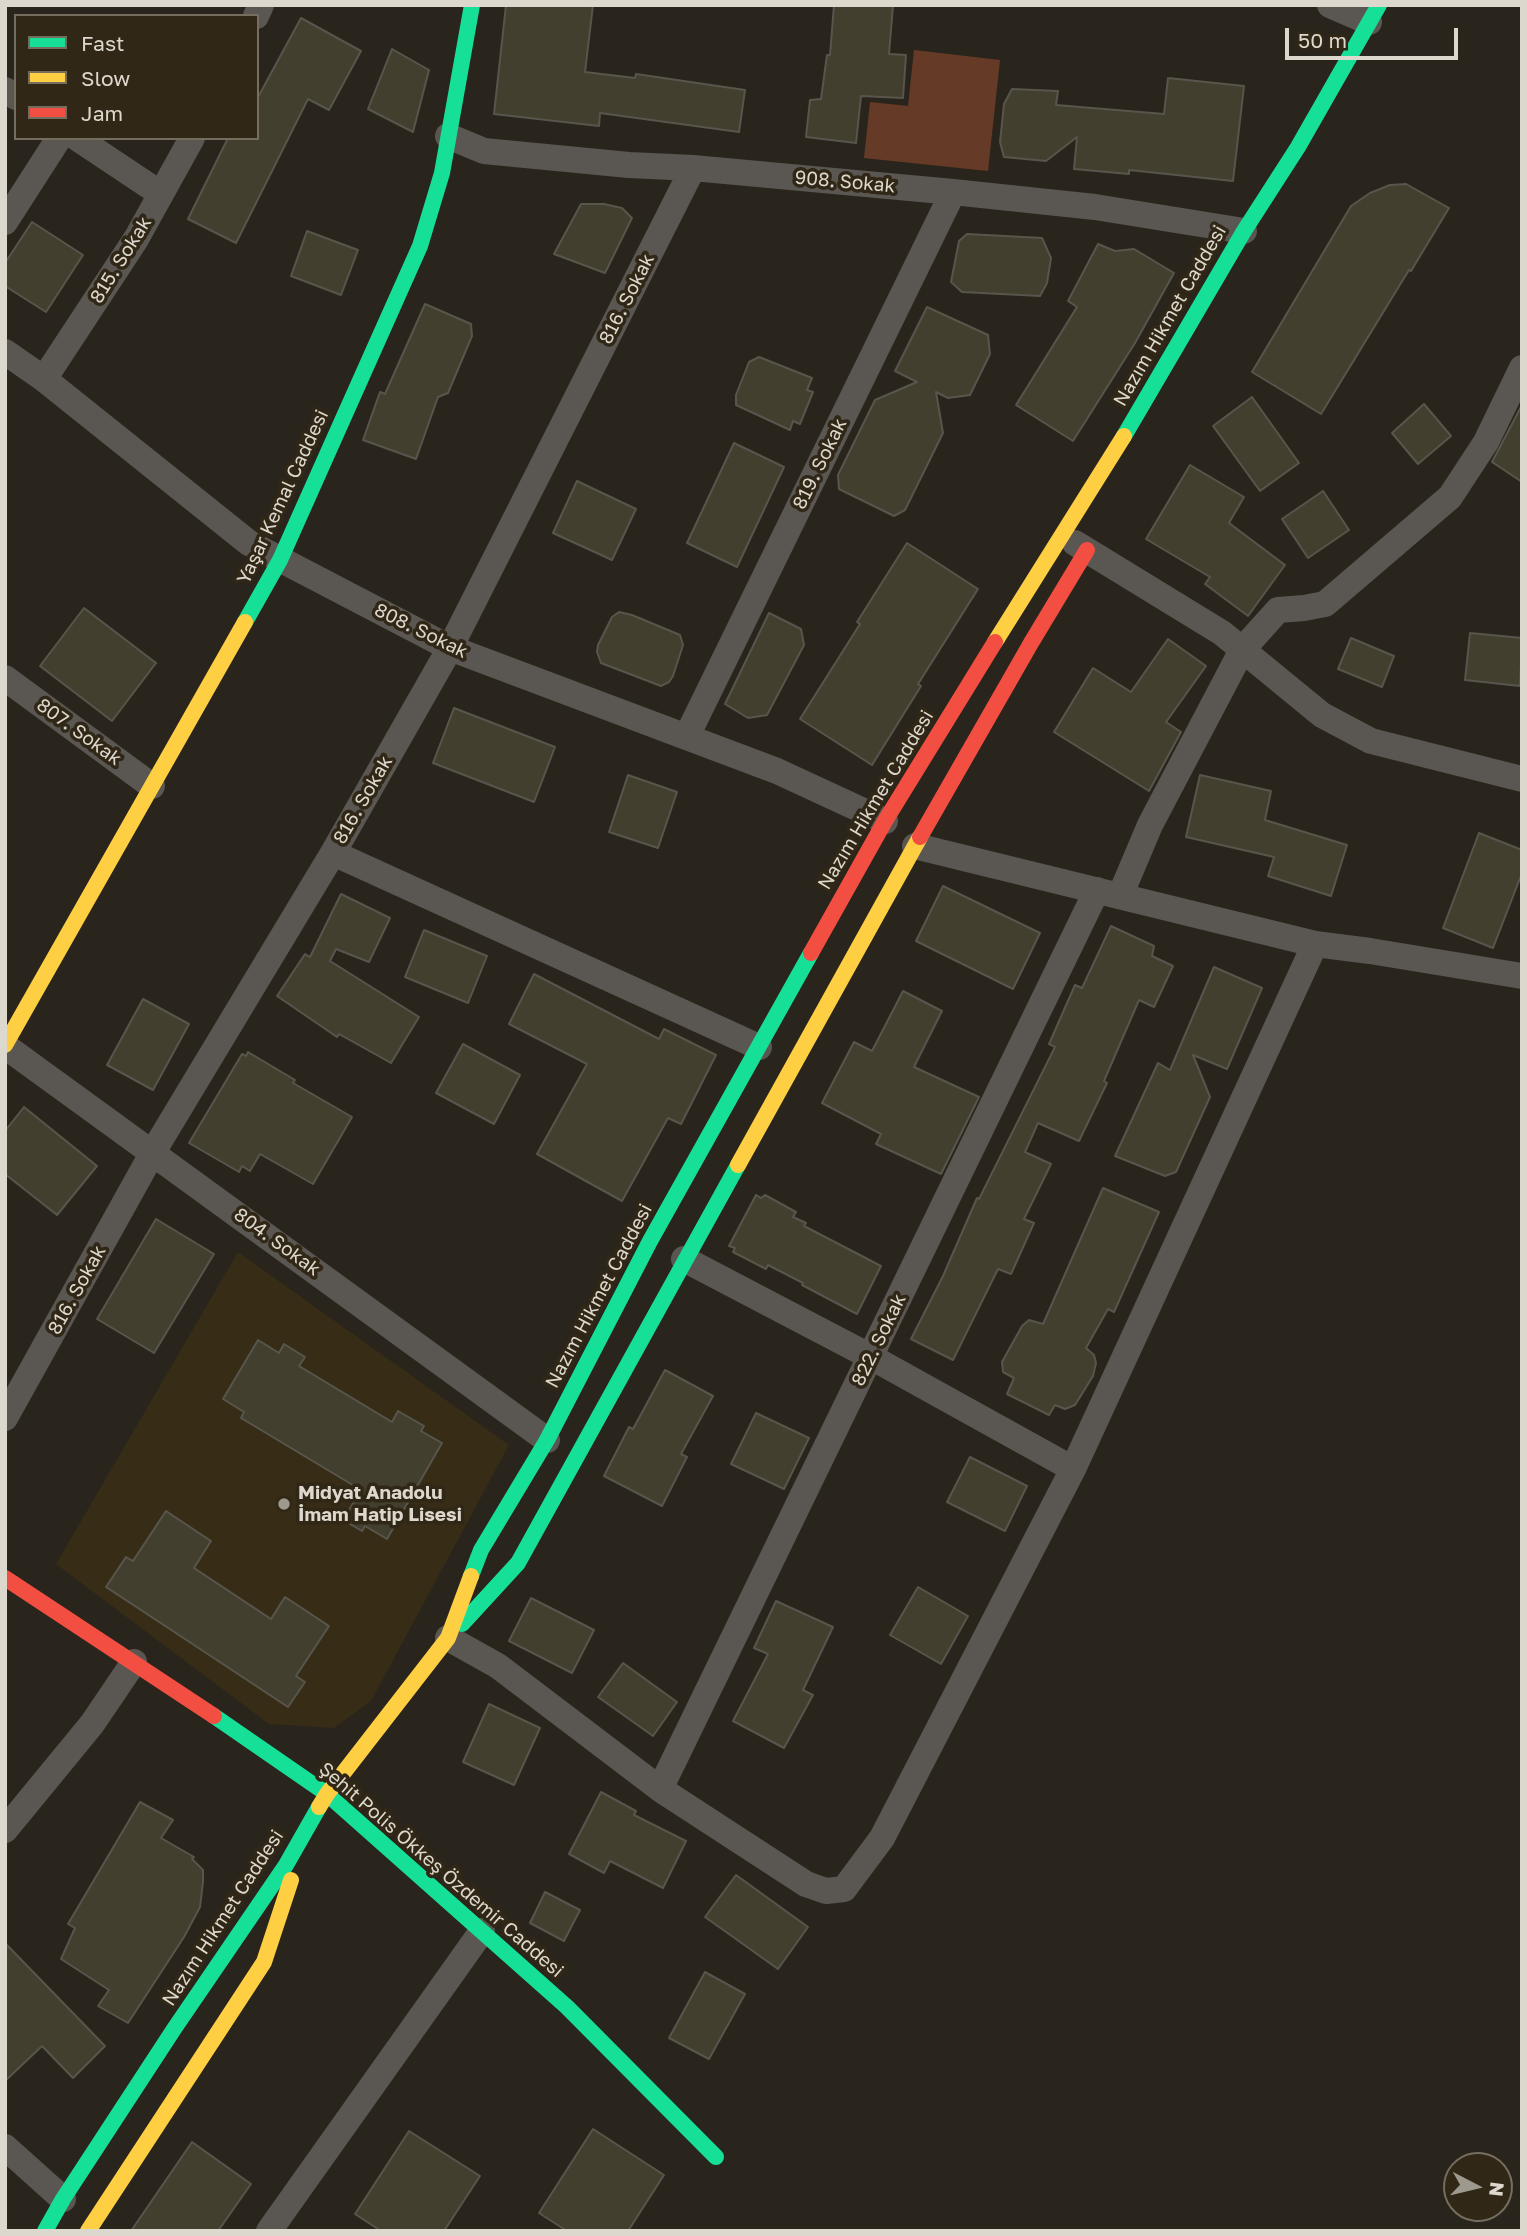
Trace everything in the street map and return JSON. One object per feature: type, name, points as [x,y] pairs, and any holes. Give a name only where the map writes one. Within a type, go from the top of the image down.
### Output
[{"type":"street","name":"Yaşar Kemal Caddesi","points":[[5,1045],[280,560],[420,246],[442,173],[472,5]]},
{"type":"street","points":[[1331,5],[1374,14]]},
{"type":"street","name":"Nazım Hikmet Caddesi","points":[[448,1638],[481,1550],[547,1440],[650,1241],[886,821],[1136,416],[1244,231],[1298,147],[1374,14]]},
{"type":"street","name":"908. Sokak","points":[[448,136],[484,152],[953,192],[1095,207],[1244,231]]},
{"type":"street","points":[[5,222],[59,140]]},
{"type":"street","points":[[80,140],[161,194]]},
{"type":"street","name":"815. Sokak","points":[[44,379],[136,239],[191,140]]},
{"type":"street","name":"816. Sokak","points":[[5,1418],[153,1153],[332,853],[450,648],[693,168]]},
{"type":"street","name":"819. Sokak","points":[[687,736],[953,192]]},
{"type":"street","name":"808. Sokak","points":[[5,352],[44,379],[249,543],[280,560],[450,648],[777,771],[886,821]]},
{"type":"street","name":"822. Sokak","points":[[660,1789],[871,1357],[1108,893],[1150,825],[1242,650],[1278,610],[1325,604],[1450,497],[1486,442],[1522,368]]},
{"type":"street","points":[[1060,536],[1222,633],[1322,715],[1371,741],[1522,779]]},
{"type":"street","name":"Nazım Hikmet Caddesi","points":[[45,2231],[63,2199],[286,1865],[327,1794],[448,1638],[517,1563],[915,846],[1087,550]]},
{"type":"street","name":"807. Sokak","points":[[5,678],[152,786]]},
{"type":"street","points":[[915,846],[1315,944],[1522,976]]},
{"type":"street","points":[[332,853],[758,1047]]},
{"type":"street","points":[[448,1638],[498,1666],[660,1789],[806,1884],[826,1891],[844,1888],[881,1838],[1073,1469],[1315,944]]},
{"type":"street","name":"804. Sokak","points":[[5,1045],[547,1440]]},
{"type":"street","points":[[684,1259],[871,1357],[1073,1469]]},
{"type":"street","name":"Şehit Polis Ökkeş Özdemir Caddesi","points":[[5,1578],[134,1662],[327,1794],[567,2007],[716,2157]]},
{"type":"street","points":[[5,1830],[92,1724],[134,1662]]},
{"type":"street","points":[[88,2231],[264,1962],[311,1821]]},
{"type":"street","points":[[269,2231],[482,1931]]},
{"type":"street","points":[[5,2147],[63,2199]]},
{"type":"shaded area","points":[[914,50],[1000,60],[988,171],[864,158],[870,102],[908,106]]},
{"type":"shaded area","name":"Midyat Anadolu İmam Hatip Lisesi","points":[[238,1252],[509,1445],[371,1701],[334,1728],[269,1724],[56,1564]]},
{"type":"building","points":[[506,5],[593,5],[585,72],[635,78],[636,74],[745,90],[739,132],[600,113],[599,126],[494,114]]},
{"type":"building","points":[[834,5],[893,5],[889,54],[906,55],[903,98],[861,96],[856,143],[806,137],[810,100],[821,99],[827,55],[830,55]]},
{"type":"building","points":[[301,18],[361,51],[329,110],[308,99],[236,243],[188,219],[227,140],[259,140],[259,95]]},
{"type":"building","points":[[392,49],[429,70],[413,132],[368,109]]},
{"type":"building","points":[[1168,78],[1244,86],[1233,181],[1129,170],[1129,174],[1074,169],[1077,137],[1046,161],[1004,157],[1000,142],[1004,104],[1012,89],[1058,91],[1056,105],[1164,114]]},
{"type":"building","points":[[1406,184],[1449,208],[1321,414],[1252,372],[1351,206],[1370,193],[1390,185]]},
{"type":"building","points":[[581,204],[604,204],[622,208],[632,218],[605,273],[554,254]]},
{"type":"building","points":[[32,222],[83,255],[46,312],[5,286],[5,263]]},
{"type":"building","points":[[307,231],[358,250],[341,295],[291,276]]},
{"type":"building","points":[[967,234],[1042,238],[1051,258],[1047,283],[1040,296],[962,292],[951,282],[959,241]]},
{"type":"building","points":[[1098,244],[1115,251],[1134,249],[1174,273],[1135,343],[1073,441],[1016,405],[1077,307],[1068,301]]},
{"type":"building","points":[[425,304],[471,324],[472,336],[448,393],[438,397],[416,459],[363,440],[380,392],[385,394]]},
{"type":"building","points":[[927,307],[988,335],[990,354],[970,395],[948,398],[936,392],[943,433],[905,510],[894,516],[839,489],[838,475],[875,400],[917,382],[895,371]]},
{"type":"building","points":[[759,357],[812,378],[807,390],[813,392],[800,424],[793,421],[790,430],[736,405],[736,395],[749,362]]},
{"type":"building","points":[[1252,397],[1299,463],[1260,491],[1213,426]]},
{"type":"building","points":[[1424,404],[1451,436],[1418,464],[1392,433]]},
{"type":"building","points":[[1522,405],[1522,482],[1492,462]]},
{"type":"building","points":[[734,443],[784,467],[737,567],[687,543]]},
{"type":"building","points":[[1190,465],[1244,497],[1229,523],[1285,565],[1248,616],[1205,584],[1210,577],[1146,539]]},
{"type":"building","points":[[577,481],[636,509],[612,560],[553,533]]},
{"type":"building","points":[[1323,491],[1349,530],[1308,558],[1282,519]]},
{"type":"building","points":[[907,543],[978,589],[918,684],[921,686],[872,765],[800,719]]},
{"type":"building","points":[[84,608],[156,663],[112,721],[40,666]]},
{"type":"building","points":[[619,612],[680,635],[683,645],[669,682],[661,686],[601,663],[597,652],[598,645],[612,617]]},
{"type":"building","points":[[769,613],[801,629],[804,645],[767,715],[748,718],[725,704]]},
{"type":"building","points":[[1470,633],[1522,638],[1520,686],[1465,680]]},
{"type":"building","points":[[1351,638],[1394,656],[1382,687],[1338,669]]},
{"type":"building","points":[[1168,639],[1206,666],[1166,722],[1181,732],[1149,791],[1054,732],[1093,668],[1131,692]]},
{"type":"building","points":[[454,708],[555,747],[534,802],[433,763]]},
{"type":"building","points":[[628,775],[677,792],[658,848],[609,832]]},
{"type":"building","points":[[1200,775],[1271,791],[1265,820],[1347,845],[1331,896],[1268,876],[1274,857],[1186,837]]},
{"type":"building","points":[[1479,833],[1522,850],[1522,873],[1493,948],[1443,928]]},
{"type":"building","points":[[943,886],[1040,933],[1013,989],[916,941]]},
{"type":"building","points":[[341,894],[390,918],[369,962],[336,949],[330,961],[419,1017],[391,1063],[339,1034],[337,1037],[277,996],[305,954],[310,957]]},
{"type":"building","points":[[1111,926],[1154,946],[1152,956],[1173,966],[1154,1007],[1139,1000],[1104,1081],[1107,1083],[1079,1141],[1038,1123],[1025,1152],[1051,1164],[1024,1219],[1034,1223],[1011,1274],[998,1269],[953,1360],[911,1339],[943,1276],[977,1198],[979,1199],[1055,1047],[1049,1044],[1075,985],[1082,988]]},
{"type":"building","points":[[424,930],[487,956],[468,1003],[405,977]]},
{"type":"building","points":[[1214,967],[1262,988],[1227,1069],[1193,1055],[1210,1097],[1176,1172],[1165,1176],[1115,1156],[1158,1063],[1170,1070]]},
{"type":"building","points":[[534,974],[659,1039],[664,1029],[716,1055],[681,1124],[668,1118],[622,1201],[537,1154],[587,1064],[509,1024]]},
{"type":"building","points":[[903,991],[942,1011],[914,1067],[979,1097],[941,1174],[876,1144],[881,1134],[822,1103],[854,1042],[872,1051]]},
{"type":"building","points":[[143,999],[189,1024],[153,1090],[107,1065]]},
{"type":"building","points":[[463,1044],[520,1075],[494,1124],[436,1093]]},
{"type":"building","points":[[248,1052],[295,1080],[293,1083],[352,1117],[313,1184],[260,1154],[250,1171],[242,1166],[239,1172],[189,1143],[242,1054],[246,1056]]},
{"type":"building","points":[[24,1107],[97,1166],[57,1215],[5,1174],[5,1131]]},
{"type":"building","points":[[1103,1188],[1159,1212],[1114,1312],[1108,1309],[1086,1348],[1094,1355],[1096,1363],[1093,1376],[1075,1405],[1065,1409],[1055,1405],[1049,1415],[1007,1394],[1014,1378],[1003,1372],[1002,1362],[1022,1326],[1029,1320],[1043,1324]]},
{"type":"building","points":[[756,1195],[761,1198],[765,1195],[796,1212],[793,1217],[806,1223],[804,1226],[881,1266],[857,1314],[768,1265],[766,1269],[733,1252],[735,1248],[729,1246]]},
{"type":"building","points":[[156,1219],[214,1254],[154,1353],[97,1319]]},
{"type":"building","points":[[258,1340],[279,1353],[284,1344],[305,1357],[299,1366],[392,1422],[398,1411],[424,1426],[421,1431],[442,1443],[387,1539],[365,1526],[362,1531],[343,1520],[361,1490],[241,1418],[244,1412],[223,1399]]},
{"type":"building","points":[[665,1370],[713,1396],[681,1454],[687,1457],[662,1506],[604,1476],[629,1427],[633,1429]]},
{"type":"building","points":[[756,1413],[809,1438],[784,1489],[731,1464]]},
{"type":"building","points":[[970,1457],[1027,1486],[1005,1531],[947,1502]]},
{"type":"building","points":[[166,1511],[211,1541],[194,1568],[271,1619],[285,1597],[329,1626],[296,1676],[305,1682],[288,1707],[106,1587],[126,1557],[133,1561]]},
{"type":"building","points":[[918,1587],[968,1616],[941,1664],[890,1635]]},
{"type":"building","points":[[531,1598],[594,1630],[572,1673],[509,1641]]},
{"type":"building","points":[[776,1601],[833,1627],[803,1690],[813,1695],[784,1748],[733,1721],[768,1654],[754,1648]]},
{"type":"building","points":[[623,1663],[677,1702],[653,1736],[598,1697]]},
{"type":"building","points":[[489,1704],[540,1728],[514,1785],[463,1762]]},
{"type":"building","points":[[601,1792],[636,1811],[634,1815],[686,1841],[663,1888],[610,1861],[604,1873],[569,1854]]},
{"type":"building","points":[[140,1802],[173,1820],[161,1838],[194,1857],[192,1859],[203,1870],[203,1882],[200,1907],[184,1937],[128,2023],[98,2006],[109,1990],[61,1959],[75,1928],[68,1924]]},
{"type":"building","points":[[736,1875],[808,1927],[778,1969],[705,1917]]},
{"type":"building","points":[[545,1892],[580,1910],[564,1941],[530,1923]]},
{"type":"building","points":[[5,1943],[105,2046],[73,2078],[42,2046],[5,2081]]},
{"type":"building","points":[[705,1972],[745,1994],[709,2059],[669,2038]]},
{"type":"building","points":[[593,2129],[664,2175],[628,2231],[567,2231],[539,2213]]},
{"type":"building","points":[[409,2131],[480,2176],[444,2231],[381,2231],[355,2214]]},
{"type":"building","points":[[192,2142],[251,2184],[218,2231],[131,2231]]},
{"type":"traffic: fast","points":[[245,622],[280,560],[420,246],[442,173],[472,5]]},
{"type":"traffic: fast","points":[[1124,436],[1244,231],[1298,147],[1379,5]]},
{"type":"traffic: fast","points":[[471,1576],[481,1550],[547,1440],[650,1241],[811,953]]},
{"type":"traffic: fast","points":[[462,1624],[518,1563],[738,1165]]},
{"type":"traffic: fast","points":[[214,1716],[327,1794],[567,2007],[716,2157]]},
{"type":"traffic: fast","points":[[45,2231],[174,2029],[286,1865],[319,1807]]},
{"type":"traffic: slow","points":[[995,642],[1124,436]]},
{"type":"traffic: slow","points":[[5,1045],[245,622]]},
{"type":"traffic: slow","points":[[738,1165],[920,837]]},
{"type":"traffic: slow","points":[[319,1807],[448,1638],[471,1576]]},
{"type":"traffic: slow","points":[[88,2231],[264,1962],[291,1880]]},
{"type":"traffic: jam","points":[[920,837],[1087,550]]},
{"type":"traffic: jam","points":[[811,953],[885,821],[995,642]]},
{"type":"traffic: jam","points":[[5,1578],[214,1716]]},
{"type":"place","name":"Midyat Anadolu İmam Hatip Lisesi","points":[[284,1504]]}]
